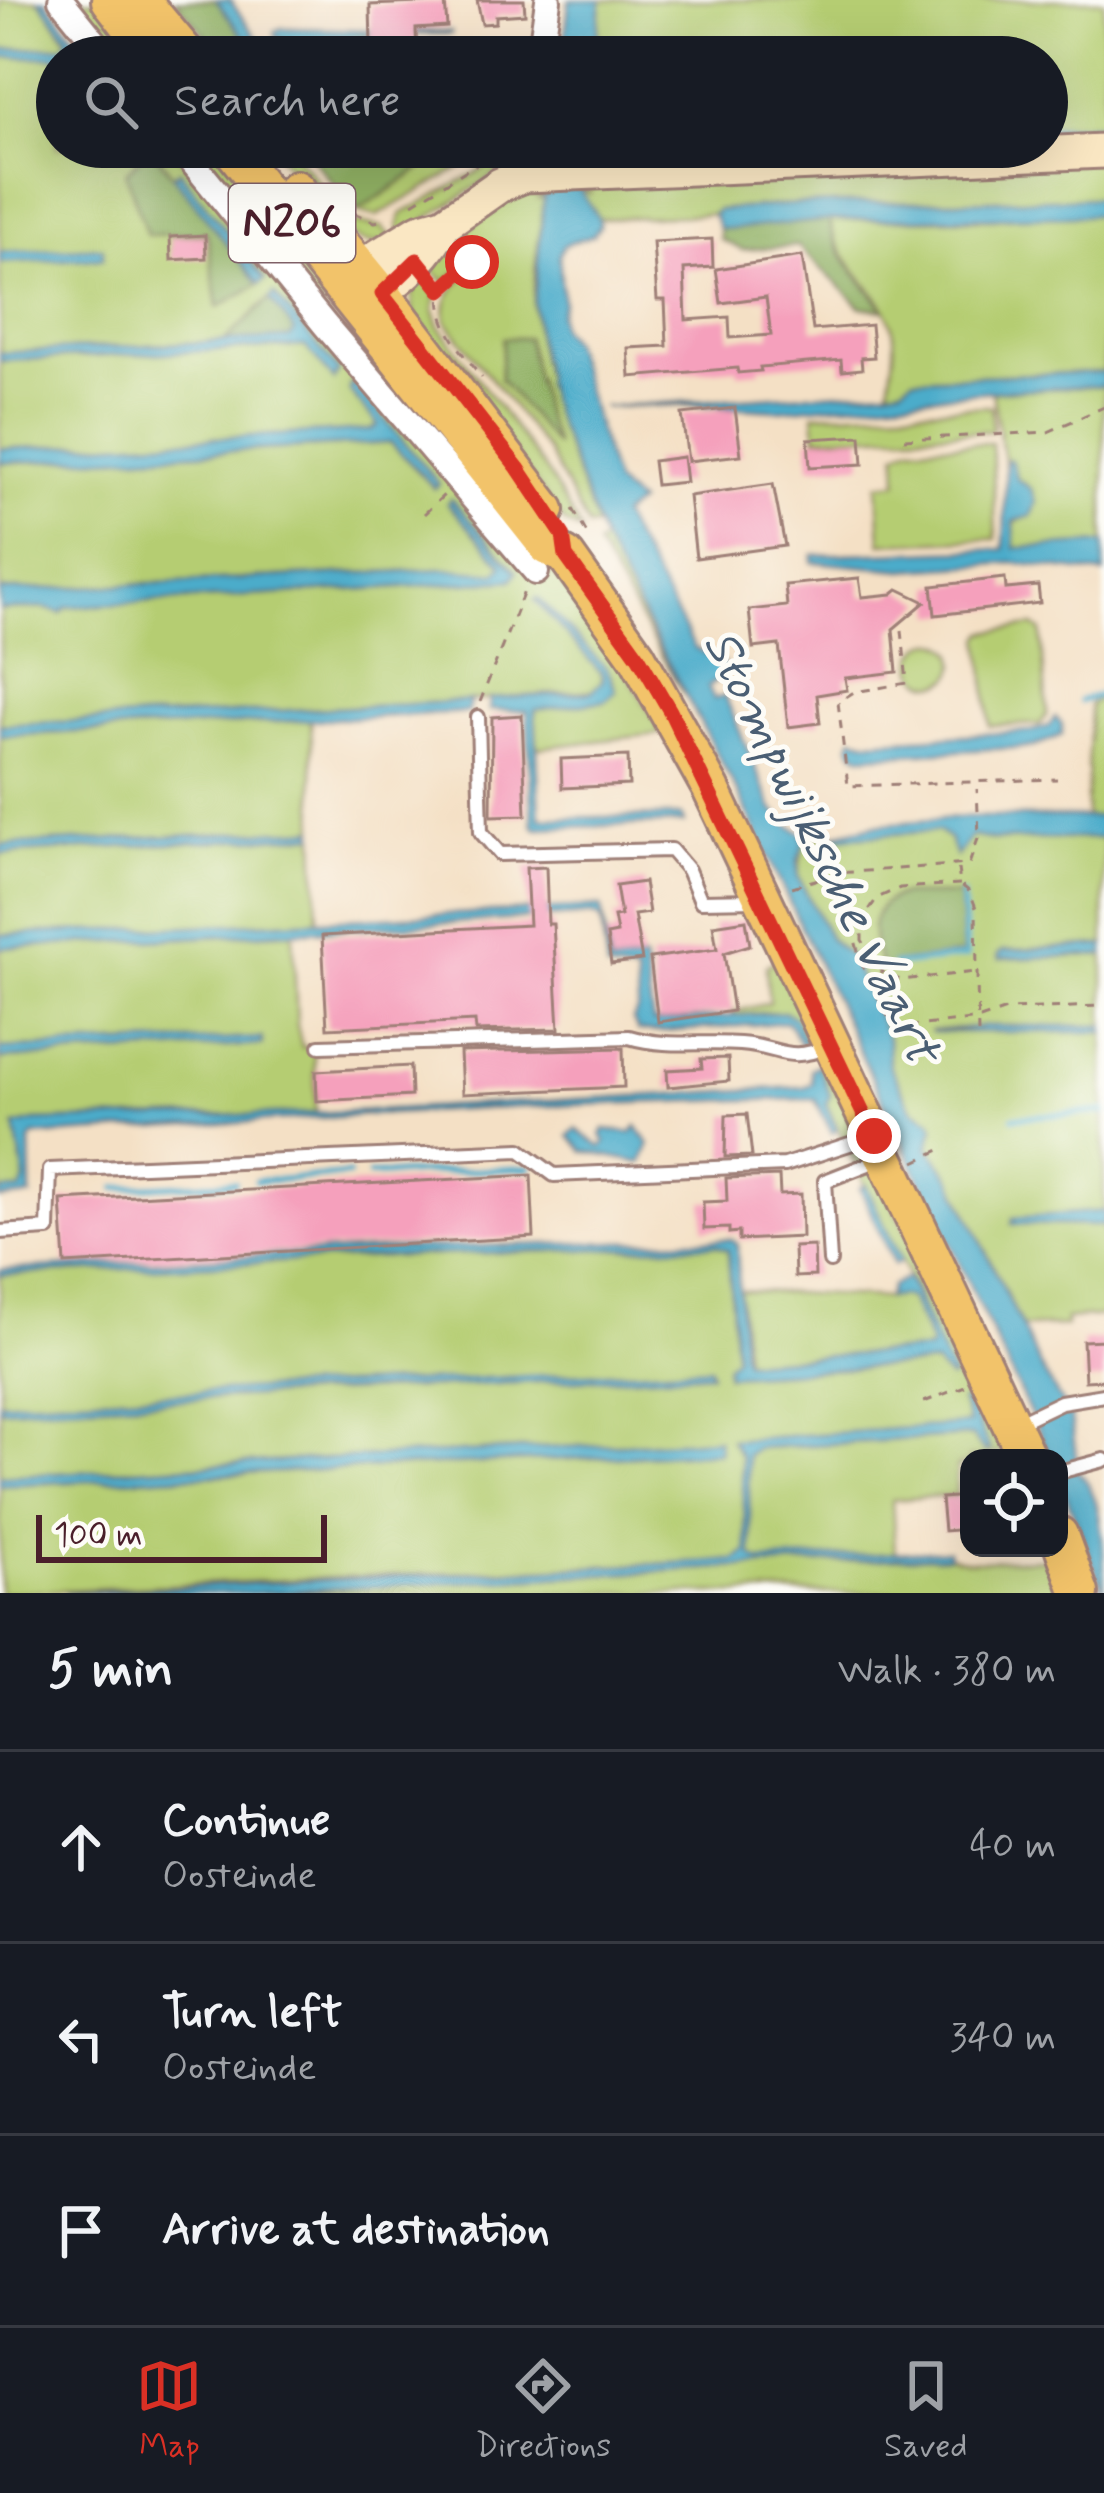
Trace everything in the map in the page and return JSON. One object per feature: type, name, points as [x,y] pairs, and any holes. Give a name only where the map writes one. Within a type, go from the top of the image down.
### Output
[{"type":"main road","points":[[110,0],[138,36]]},
{"type":"main road","points":[[141,0],[171,36]]},
{"type":"main road","name":"N206","points":[[248,168],[548,547],[554,564],[638,656],[771,896],[832,1046],[889,1153],[988,1376],[1038,1449]]},
{"type":"main road","name":"N206","points":[[275,168],[354,297]]},
{"type":"main road","points":[[1067,1557],[1080,1593]]},
{"type":"street","points":[[61,0],[90,36]]},
{"type":"street","points":[[543,36],[548,0]]},
{"type":"street","points":[[1068,152],[1104,151]]},
{"type":"street","points":[[204,168],[354,297],[458,481],[554,564]]},
{"type":"street","points":[[354,297],[402,232],[431,247],[444,224],[521,168]]},
{"type":"lane","points":[[478,717],[481,832],[500,854],[671,850],[688,870],[701,901],[771,896]]},
{"type":"lane","points":[[320,1046],[628,1037],[654,1045],[741,1044],[788,1057],[832,1046]]},
{"type":"lane","points":[[0,1232],[48,1229],[50,1170],[520,1150],[554,1175],[785,1165],[889,1153]]},
{"type":"lane","points":[[830,1262],[825,1180],[889,1153]]},
{"type":"lane","points":[[1038,1449],[1060,1402],[1104,1395]]},
{"type":"lane","points":[[1068,1462],[1077,1466],[1104,1460]]},
{"type":"path","points":[[402,232],[517,168]]},
{"type":"path","points":[[344,203],[363,219],[402,232],[441,290],[444,324],[485,382]]},
{"type":"path","points":[[441,290],[472,262]]},
{"type":"path","points":[[904,439],[1048,432],[1104,407]]},
{"type":"path","points":[[424,514],[458,481]]},
{"type":"path","points":[[478,717],[481,693],[554,564],[569,502]]},
{"type":"path","points":[[902,630],[907,683],[854,692],[838,702],[848,786],[1057,779]]},
{"type":"path","points":[[771,896],[803,881],[838,873],[969,864],[979,836],[977,789]]},
{"type":"path","points":[[958,867],[960,884]]},
{"type":"path","points":[[838,873],[861,964],[893,1028],[980,1018],[1009,1009],[1104,1006]]},
{"type":"path","points":[[976,972],[901,980],[884,975],[862,940],[862,922],[877,898],[900,888],[960,884],[970,892],[976,908],[979,954],[979,1036]]},
{"type":"path","points":[[889,1153],[942,1149]]},
{"type":"path","points":[[924,1402],[988,1376]]},
{"type":"green space","points":[[0,0],[39,0],[65,36],[36,36],[36,168],[130,168],[126,173],[207,233],[219,306],[265,279],[178,171],[173,176],[167,168],[190,168],[350,338],[355,326],[595,619],[661,731],[537,748],[535,710],[605,701],[613,679],[536,599],[602,674],[597,690],[0,725],[0,610],[44,608],[61,613],[66,607],[512,580],[516,572],[448,504],[503,565],[497,574],[443,569],[0,591],[0,463],[391,443],[434,488],[439,484],[356,385],[350,385],[350,392],[379,425],[371,430],[0,449],[0,361],[305,346],[334,379],[339,371],[274,295],[224,341],[0,353]]},
{"type":"green space","points":[[68,0],[100,0],[130,36],[97,36]]},
{"type":"green space","points":[[175,0],[216,0],[243,36],[206,36]]},
{"type":"green space","points":[[601,0],[1104,0],[1104,124],[1068,125],[1068,36],[598,36]]},
{"type":"green space","points":[[1104,161],[1104,198],[799,204],[599,219],[578,187],[592,194],[581,184],[945,168],[1068,168],[1068,163]]},
{"type":"green space","points":[[131,168],[167,168],[259,284],[218,307],[207,233],[147,235],[126,173]]},
{"type":"green space","points":[[205,168],[237,168],[334,291],[320,308]]},
{"type":"green space","points":[[289,168],[307,168],[355,223],[382,227],[394,239],[366,243],[357,239]]},
{"type":"green space","points":[[320,168],[422,168],[357,212]]},
{"type":"green space","points":[[422,168],[460,168],[377,216],[357,212]]},
{"type":"green space","points":[[485,168],[505,168],[403,234],[398,227],[402,214]]},
{"type":"green space","points":[[555,186],[536,198],[544,196],[534,308],[556,419],[597,526],[588,527],[548,452],[446,321],[445,311],[450,295],[480,263],[466,229],[518,194]]},
{"type":"green space","points":[[1104,214],[1104,372],[913,378],[889,389],[894,344],[888,315],[841,251],[830,220]]},
{"type":"green space","points":[[830,220],[844,258],[885,310],[861,307],[798,246],[742,250],[720,239],[719,228]]},
{"type":"green space","points":[[448,250],[465,265],[445,282],[426,264],[439,251]]},
{"type":"green space","points":[[420,272],[436,293],[434,311],[439,326],[549,475],[581,531],[565,523],[413,314],[412,297]]},
{"type":"green space","points":[[270,299],[296,331],[290,338],[224,341]]},
{"type":"green space","points":[[503,338],[527,338],[556,446],[500,379]]},
{"type":"green space","points":[[1104,386],[1104,543],[1015,549],[1012,526],[1022,517],[1025,484],[1017,480],[1006,460],[1005,467],[992,391]]},
{"type":"green space","points":[[991,406],[993,431],[816,437],[814,414]]},
{"type":"green space","points":[[992,443],[996,539],[881,543],[878,484],[898,482],[897,453],[911,446]]},
{"type":"green space","points":[[603,541],[684,695],[597,546]]},
{"type":"green space","points":[[1033,626],[1041,631],[1047,714],[1040,724],[990,726],[981,638],[985,632]]},
{"type":"green space","points":[[935,642],[950,648],[956,663],[950,678],[935,684],[920,678],[914,663],[920,648]]},
{"type":"green space","points":[[1104,696],[1104,817],[1086,818],[1090,704]]},
{"type":"green space","points":[[311,720],[315,829],[0,845],[0,736]]},
{"type":"green space","points":[[938,831],[951,840],[956,855],[972,836],[993,840],[1104,838],[1104,945],[998,955],[999,959],[1104,955],[1104,1026],[929,1031],[1104,1032],[1104,1316],[1066,1319],[1066,1326],[1022,1327],[951,1178],[928,1147],[934,1127],[931,1120],[912,1109],[889,1065],[888,1038],[850,956],[830,939],[798,876],[804,839]]},
{"type":"green space","points":[[315,835],[318,921],[0,935],[0,854]]},
{"type":"green space","points":[[902,895],[960,895],[963,954],[893,963],[893,970],[881,965],[873,932],[877,913]]},
{"type":"green space","points":[[293,932],[297,1025],[302,1047],[314,1047],[316,1113],[35,1121],[15,1126],[26,1180],[21,1190],[0,1191],[0,1059],[262,1044],[261,1038],[0,1049],[0,948]]},
{"type":"green space","points":[[778,959],[812,1041],[806,1043],[792,1021],[778,1013],[734,1016],[733,1012],[769,1003],[766,966]]},
{"type":"green space","points":[[824,1063],[1011,1448],[983,1449],[970,1424],[731,1440],[741,1457],[747,1552],[735,1560],[0,1593],[0,1485],[718,1452],[717,1439],[0,1476],[0,1409],[710,1373],[710,1368],[0,1402],[0,1275],[716,1245],[728,1250],[735,1356],[727,1375],[934,1364],[949,1378],[916,1292],[826,1104],[830,1095],[818,1065]]},
{"type":"green space","points":[[739,1290],[902,1296],[910,1299],[931,1345],[929,1350],[745,1361]]},
{"type":"green space","points":[[973,1436],[983,1449],[960,1449],[956,1495],[892,1500],[895,1554],[761,1561],[752,1556],[747,1455],[756,1448]]},
{"type":"green space","points":[[949,1556],[966,1561],[1050,1559],[1069,1593],[250,1593]]},
{"type":"water","points":[[39,0],[46,0],[74,36],[66,36]]},
{"type":"water","points":[[216,0],[230,0],[255,36],[243,36]]},
{"type":"water","points":[[569,0],[601,0],[598,36],[565,36]]},
{"type":"water","points":[[282,28],[451,34],[275,36]]},
{"type":"water","points":[[36,48],[36,57],[0,57],[0,50]]},
{"type":"water","points":[[558,168],[578,168],[577,185],[599,219],[593,235],[564,245],[559,254],[563,303],[559,315],[615,484],[638,503],[621,516],[695,648],[723,663],[727,672],[708,687],[714,699],[725,696],[773,809],[802,833],[798,877],[830,939],[850,956],[888,1038],[889,1065],[912,1109],[934,1127],[928,1147],[951,1178],[1043,1372],[1071,1417],[1078,1472],[1087,1481],[1098,1510],[1104,1592],[1068,1500],[1068,1449],[1047,1449],[739,795],[603,541],[550,404],[537,338],[534,304],[544,196],[558,186]]},
{"type":"water","points":[[179,171],[265,280],[259,284],[173,176]]},
{"type":"water","points":[[1104,198],[1104,214],[1084,216],[830,220],[732,229],[719,228],[713,214],[799,204]]},
{"type":"water","points":[[103,247],[103,258],[0,263],[0,252]]},
{"type":"water","points":[[274,294],[339,371],[334,380],[305,346],[0,361],[0,353],[290,338],[295,331],[270,299]]},
{"type":"water","points":[[1104,372],[1104,386],[778,410],[602,407],[889,389],[913,378]]},
{"type":"water","points":[[350,385],[356,385],[439,484],[435,488],[391,443],[0,463],[0,449],[371,430],[378,425],[350,392]]},
{"type":"water","points":[[1006,460],[1011,460],[1017,479],[1031,489],[1036,502],[1031,516],[1014,521],[1015,548],[1104,543],[1104,574],[1015,563],[903,570],[812,562],[813,555],[1004,549]]},
{"type":"water","points":[[451,499],[517,572],[512,580],[67,607],[61,613],[44,608],[0,610],[0,591],[443,569],[497,573],[503,565],[447,503]]},
{"type":"water","points":[[535,600],[608,670],[616,691],[605,701],[535,710],[540,818],[682,816],[684,823],[536,828],[533,824],[527,711],[489,710],[490,699],[591,692],[603,680]]},
{"type":"water","points":[[470,701],[468,712],[0,736],[0,725]]},
{"type":"water","points":[[1055,717],[1062,724],[1062,735],[1033,747],[863,756],[850,744],[853,737],[870,741],[1032,731],[1049,726]]},
{"type":"water","points":[[967,817],[1104,817],[1104,838],[993,840],[972,836],[956,857],[950,840],[938,831],[836,838],[836,834],[874,825]]},
{"type":"water","points":[[315,829],[315,835],[0,854],[0,845]]},
{"type":"water","points":[[601,907],[610,965],[644,960],[653,1022],[785,1012],[795,1018],[806,1043],[801,1045],[788,1022],[638,1031],[633,1020],[638,1008],[636,974],[607,970],[601,920],[594,915],[0,948],[0,935]]},
{"type":"water","points":[[1104,945],[1104,955],[999,959],[998,955],[1003,951]]},
{"type":"water","points":[[987,1026],[1104,1026],[1104,1032],[930,1032]]},
{"type":"water","points":[[262,1038],[262,1045],[0,1059],[0,1049]]},
{"type":"water","points":[[818,1065],[830,1095],[826,1104],[837,1130],[832,1133],[815,1099],[522,1107],[34,1136],[30,1140],[31,1196],[0,1199],[0,1191],[21,1190],[25,1180],[15,1126],[35,1121],[316,1113],[804,1087],[812,1083],[811,1069]]},
{"type":"water","points":[[637,1126],[650,1144],[642,1163],[584,1151],[569,1136],[576,1129],[601,1147],[606,1142],[601,1135],[604,1129],[632,1133]]},
{"type":"water","points":[[866,1185],[901,1261],[894,1265],[860,1188]]},
{"type":"water","points":[[1104,1211],[1104,1226],[1012,1224],[1013,1218]]},
{"type":"water","points":[[732,1239],[737,1245],[745,1361],[929,1350],[931,1344],[910,1299],[887,1298],[891,1286],[907,1278],[953,1377],[934,1364],[727,1375],[726,1366],[735,1356],[728,1250],[716,1245],[0,1275],[0,1270],[401,1248]]},
{"type":"water","points":[[710,1367],[711,1373],[0,1409],[0,1402]]},
{"type":"water","points":[[967,1399],[990,1449],[983,1449],[972,1436],[757,1448],[747,1455],[752,1556],[760,1561],[948,1550],[949,1556],[250,1593],[65,1593],[735,1560],[747,1552],[741,1457],[731,1440],[969,1424],[961,1401]]},
{"type":"water","points":[[718,1439],[719,1452],[0,1485],[0,1476]]},
{"type":"building","points":[[477,0],[524,0],[525,14],[496,16],[496,23],[482,24]]},
{"type":"building","points":[[445,2],[447,27],[416,29],[416,36],[371,36],[370,5]]},
{"type":"building","points":[[205,235],[206,258],[171,260],[170,237]]},
{"type":"building","points":[[712,239],[713,267],[684,269],[686,320],[729,317],[730,338],[771,335],[766,297],[721,303],[716,269],[802,256],[813,330],[871,325],[874,357],[861,358],[862,369],[842,371],[841,360],[738,373],[737,368],[630,377],[628,348],[667,346],[665,300],[657,300],[653,242]]},
{"type":"building","points":[[735,408],[741,455],[688,461],[682,414]]},
{"type":"building","points":[[861,436],[863,464],[810,467],[808,439]]},
{"type":"building","points":[[683,457],[686,482],[656,485],[653,461]]},
{"type":"building","points":[[773,484],[785,546],[696,558],[689,496]]},
{"type":"building","points":[[859,578],[862,597],[898,589],[925,602],[893,629],[897,672],[845,678],[847,690],[817,695],[820,723],[788,727],[779,645],[753,648],[749,610],[787,606],[785,585]]},
{"type":"building","points":[[1005,578],[1006,589],[1038,586],[1040,603],[935,615],[932,586]]},
{"type":"building","points":[[522,715],[526,815],[491,816],[492,717]]},
{"type":"building","points":[[628,756],[629,785],[562,788],[561,759]]},
{"type":"building","points":[[546,867],[559,1029],[476,1031],[475,1021],[327,1028],[322,936],[529,925],[526,868]]},
{"type":"building","points":[[644,882],[649,913],[634,915],[642,960],[611,964],[607,935],[617,933],[614,917],[621,916],[616,886]]},
{"type":"building","points":[[746,920],[750,945],[724,953],[733,1011],[658,1022],[650,958],[717,949],[713,925]]},
{"type":"building","points":[[623,1048],[624,1087],[462,1094],[460,1052]]},
{"type":"building","points":[[728,1058],[729,1081],[668,1087],[667,1070],[702,1068],[701,1059]]},
{"type":"building","points":[[410,1066],[411,1096],[317,1101],[316,1071]]},
{"type":"building","points":[[747,1114],[752,1156],[725,1157],[726,1115]]},
{"type":"building","points":[[531,1175],[534,1237],[65,1264],[61,1200]]},
{"type":"building","points":[[779,1176],[780,1195],[801,1194],[802,1237],[739,1240],[739,1232],[729,1233],[729,1228],[704,1229],[703,1202],[727,1201],[726,1178]]},
{"type":"building","points":[[814,1246],[815,1276],[795,1277],[794,1247]]},
{"type":"building","points":[[1104,1340],[1104,1380],[1085,1381],[1083,1341]]},
{"type":"building","points":[[960,1497],[960,1530],[944,1531],[941,1498]]},
{"type":"waterway","points":[[1068,128],[1104,127]]},
{"type":"waterway","points":[[1080,701],[1104,694]]},
{"type":"waterway","name":"Stompwijksche Vaart","points":[[894,965],[966,957],[962,895]]},
{"type":"waterway","points":[[1014,1117],[1104,1112]]},
{"type":"waterway","points":[[370,1175],[530,1168]]},
{"type":"waterway","points":[[256,1181],[348,1175]]},
{"type":"waterway","points":[[117,1188],[235,1182]]},
{"type":"route","points":[[472,262],[441,290],[417,260],[382,294],[518,468],[563,535],[566,556],[638,656],[711,789],[874,1136]]}]
